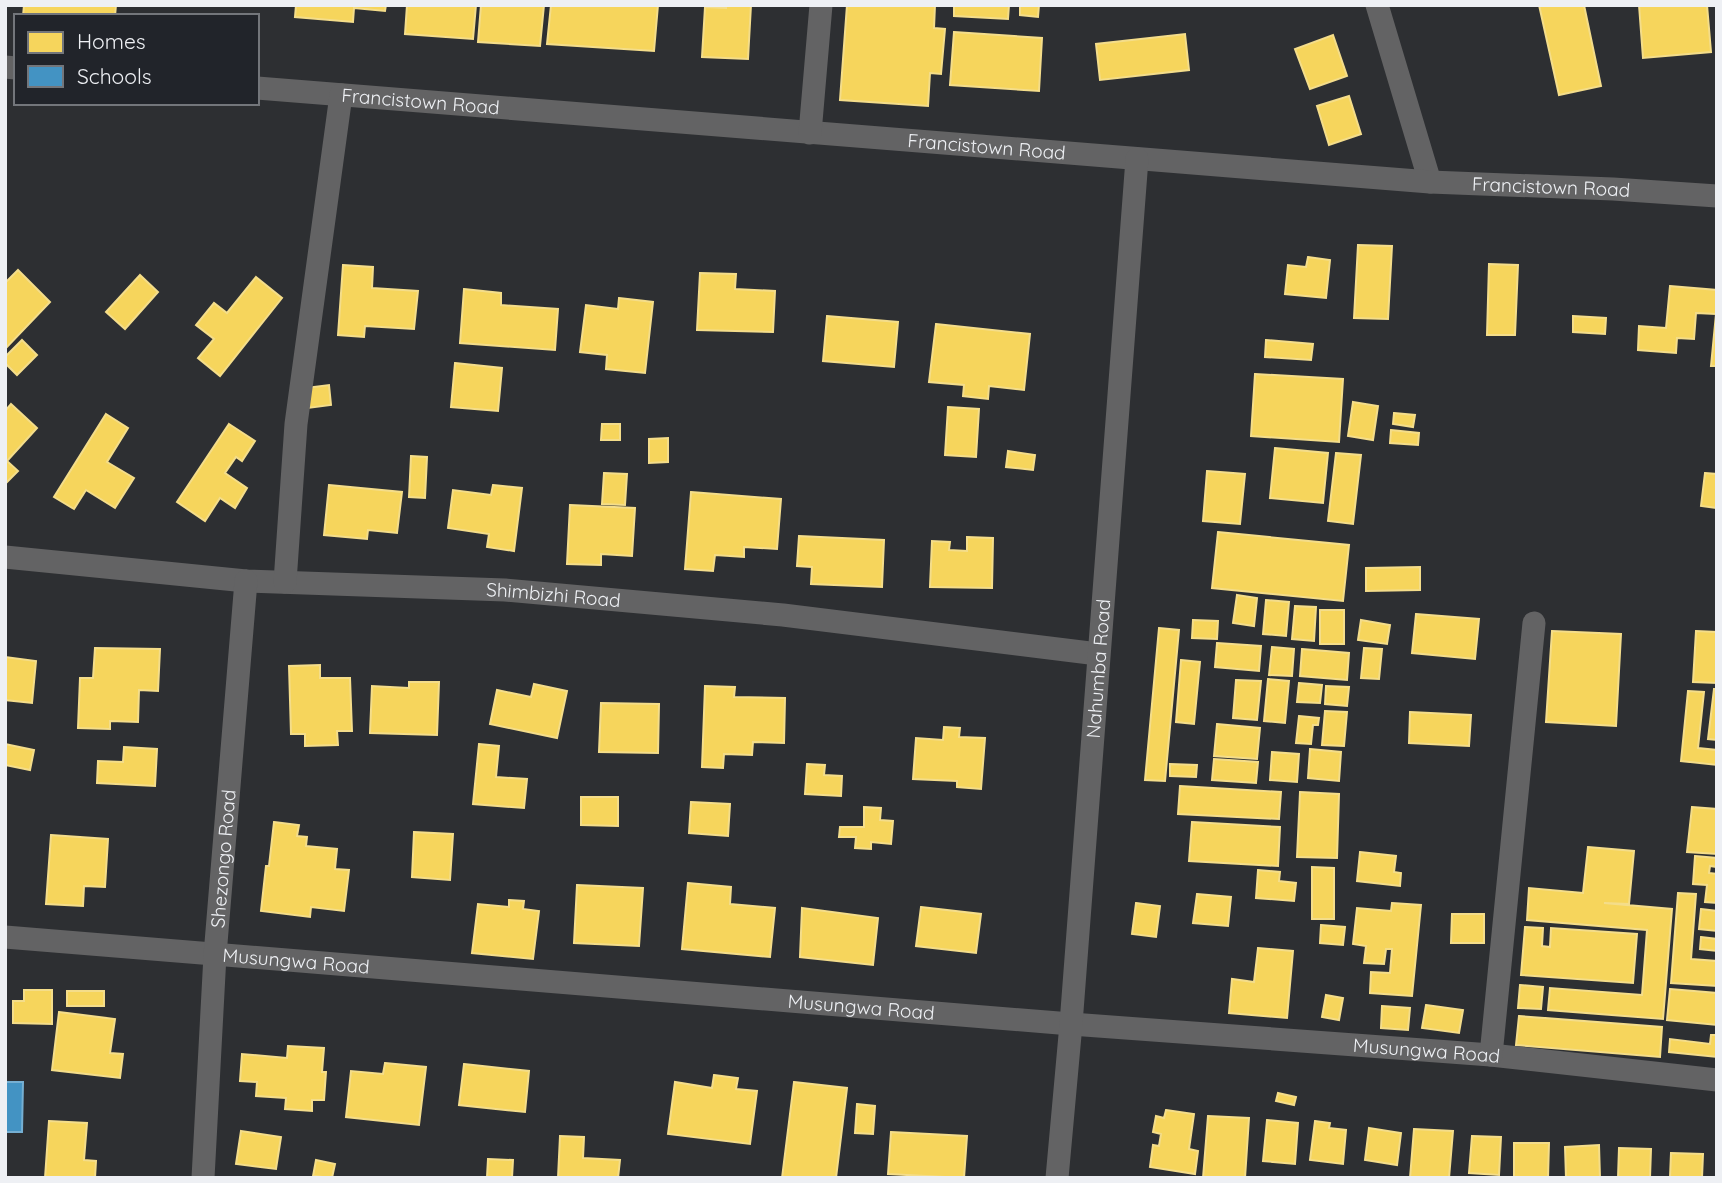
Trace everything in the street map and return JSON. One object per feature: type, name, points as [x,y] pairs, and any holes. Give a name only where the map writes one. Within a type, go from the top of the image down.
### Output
[{"type":"street","points":[[810,133],[821,5]]},
{"type":"street","points":[[1377,5],[1430,182]]},
{"type":"street","name":"Francistown Road","points":[[259,88],[1430,182],[1717,196]]},
{"type":"street","points":[[285,582],[296,424],[341,94]]},
{"type":"street","name":"Nahumba Road","points":[[1057,1178],[1137,159]]},
{"type":"street","name":"Shimbizhi Road","points":[[5,557],[246,581],[547,593],[783,615],[1098,654]]},
{"type":"street","name":"Shezongo Road","points":[[203,1178],[215,955],[246,581]]},
{"type":"street","points":[[1491,1055],[1534,623]]},
{"type":"street","name":"Musungwa Road","points":[[5,937],[1071,1024],[1491,1055],[1717,1080]]},
{"type":"building: Homes","points":[[24,5],[116,5],[115,14],[23,14]]},
{"type":"building: Homes","points":[[296,5],[386,5],[385,11],[354,8],[353,22],[295,17]]},
{"type":"building: Homes","points":[[407,5],[476,5],[473,39],[405,34]]},
{"type":"building: Homes","points":[[481,5],[544,5],[540,46],[478,42]]},
{"type":"building: Homes","points":[[551,5],[658,5],[654,51],[547,44]]},
{"type":"building: Homes","points":[[726,5],[751,5],[748,59],[702,57],[705,7],[726,8]]},
{"type":"building: Homes","points":[[847,5],[935,5],[934,28],[945,29],[941,74],[930,73],[928,106],[840,100]]},
{"type":"building: Homes","points":[[954,5],[1009,5],[1008,19],[954,16]]},
{"type":"building: Homes","points":[[1020,5],[1039,5],[1038,17],[1020,15]]},
{"type":"building: Homes","points":[[1539,5],[1584,5],[1601,86],[1559,95]]},
{"type":"building: Homes","points":[[1639,5],[1707,5],[1711,52],[1643,58]]},
{"type":"building: Homes","points":[[954,32],[1042,38],[1039,91],[950,85]]},
{"type":"building: Homes","points":[[1185,34],[1189,70],[1100,80],[1096,44]]},
{"type":"building: Homes","points":[[1333,35],[1347,76],[1310,89],[1295,49]]},
{"type":"building: Homes","points":[[1349,96],[1361,134],[1329,145],[1317,106]]},
{"type":"building: Homes","points":[[1358,245],[1392,246],[1388,319],[1354,318]]},
{"type":"building: Homes","points":[[1308,257],[1330,260],[1326,298],[1285,294],[1288,265],[1306,267]]},
{"type":"building: Homes","points":[[1489,264],[1518,265],[1515,335],[1487,335]]},
{"type":"building: Homes","points":[[343,265],[373,267],[372,288],[418,291],[414,329],[365,326],[364,337],[338,335]]},
{"type":"building: Homes","points":[[18,270],[50,302],[5,349],[5,283]]},
{"type":"building: Homes","points":[[700,273],[736,274],[735,289],[775,291],[773,332],[697,330]]},
{"type":"building: Homes","points":[[140,275],[158,292],[125,329],[106,312]]},
{"type":"building: Homes","points":[[256,277],[282,298],[220,376],[198,358],[214,339],[196,325],[214,303],[227,313]]},
{"type":"building: Homes","points":[[1670,286],[1717,290],[1717,366],[1711,366],[1716,314],[1696,313],[1694,339],[1677,338],[1676,353],[1638,350],[1639,326],[1666,328]]},
{"type":"building: Homes","points":[[464,289],[501,293],[501,305],[558,309],[555,350],[460,343]]},
{"type":"building: Homes","points":[[619,298],[653,302],[645,373],[606,369],[607,355],[580,352],[586,305],[618,309]]},
{"type":"building: Homes","points":[[827,316],[898,322],[894,367],[823,361]]},
{"type":"building: Homes","points":[[1573,316],[1606,318],[1605,334],[1573,332]]},
{"type":"building: Homes","points":[[936,324],[1030,334],[1024,390],[989,386],[988,399],[963,396],[964,385],[929,382]]},
{"type":"building: Homes","points":[[22,340],[37,355],[17,375],[5,363],[5,357]]},
{"type":"building: Homes","points":[[1266,340],[1313,344],[1311,360],[1265,357]]},
{"type":"building: Homes","points":[[455,363],[502,368],[498,411],[451,407]]},
{"type":"building: Homes","points":[[1255,374],[1343,379],[1339,442],[1251,436]]},
{"type":"building: Homes","points":[[329,385],[331,405],[308,408],[305,388]]},
{"type":"building: Homes","points":[[1353,402],[1378,406],[1373,440],[1348,436]]},
{"type":"building: Homes","points":[[11,404],[37,428],[7,461],[18,471],[5,484],[5,411]]},
{"type":"building: Homes","points":[[948,407],[979,409],[976,457],[945,455]]},
{"type":"building: Homes","points":[[1394,413],[1415,415],[1413,427],[1393,424]]},
{"type":"building: Homes","points":[[106,414],[128,428],[107,462],[134,478],[115,508],[86,490],[74,509],[54,497]]},
{"type":"building: Homes","points":[[229,424],[255,441],[242,461],[236,457],[225,473],[247,488],[235,508],[220,498],[205,521],[177,502]]},
{"type":"building: Homes","points":[[602,424],[620,424],[620,440],[601,440]]},
{"type":"building: Homes","points":[[1391,430],[1419,433],[1418,445],[1390,443]]},
{"type":"building: Homes","points":[[668,438],[668,462],[649,463],[649,439]]},
{"type":"building: Homes","points":[[1275,448],[1328,453],[1323,503],[1270,498]]},
{"type":"building: Homes","points":[[1008,451],[1035,455],[1033,470],[1006,467]]},
{"type":"building: Homes","points":[[1336,453],[1361,455],[1353,524],[1328,521]]},
{"type":"building: Homes","points":[[411,456],[427,457],[425,498],[409,497]]},
{"type":"building: Homes","points":[[1207,471],[1245,474],[1240,524],[1203,521]]},
{"type":"building: Homes","points":[[604,473],[627,474],[625,505],[602,504]]},
{"type":"building: Homes","points":[[1705,473],[1717,474],[1717,508],[1701,506]]},
{"type":"building: Homes","points":[[329,485],[402,492],[397,533],[368,530],[367,539],[324,535]]},
{"type":"building: Homes","points":[[493,485],[522,488],[514,551],[487,547],[489,534],[448,528],[453,490],[491,495]]},
{"type":"building: Homes","points":[[691,492],[781,499],[777,549],[744,547],[744,557],[715,555],[713,571],[685,569]]},
{"type":"building: Homes","points":[[570,505],[635,508],[632,556],[601,554],[601,565],[567,564]]},
{"type":"building: Homes","points":[[1218,532],[1349,545],[1343,601],[1212,588]]},
{"type":"building: Homes","points":[[799,536],[884,540],[882,587],[811,584],[812,567],[797,566]]},
{"type":"building: Homes","points":[[967,537],[993,538],[992,588],[930,587],[932,541],[950,542],[949,550],[967,551]]},
{"type":"building: Homes","points":[[1420,567],[1420,590],[1366,591],[1366,568]]},
{"type":"building: Homes","points":[[1237,595],[1257,598],[1254,626],[1233,623]]},
{"type":"building: Homes","points":[[1266,600],[1289,602],[1286,636],[1263,634]]},
{"type":"building: Homes","points":[[1295,606],[1316,607],[1314,641],[1292,639]]},
{"type":"building: Homes","points":[[1320,610],[1344,610],[1344,644],[1320,644]]},
{"type":"building: Homes","points":[[1416,614],[1479,619],[1475,659],[1412,653]]},
{"type":"building: Homes","points":[[1193,620],[1218,621],[1217,639],[1192,638]]},
{"type":"building: Homes","points":[[1361,620],[1390,625],[1387,644],[1358,640]]},
{"type":"building: Homes","points":[[1159,628],[1179,630],[1165,781],[1145,780]]},
{"type":"building: Homes","points":[[1552,631],[1621,634],[1616,726],[1546,722]]},
{"type":"building: Homes","points":[[1696,631],[1717,632],[1717,683],[1693,682]]},
{"type":"building: Homes","points":[[1217,643],[1261,646],[1259,671],[1215,667]]},
{"type":"building: Homes","points":[[1272,647],[1294,649],[1292,676],[1269,675]]},
{"type":"building: Homes","points":[[95,648],[160,649],[158,691],[139,690],[138,722],[110,721],[110,729],[78,728],[80,678],[93,678]]},
{"type":"building: Homes","points":[[1364,648],[1382,649],[1379,679],[1361,678]]},
{"type":"building: Homes","points":[[1302,649],[1349,653],[1347,680],[1300,676]]},
{"type":"building: Homes","points":[[5,657],[36,661],[32,703],[5,700]]},
{"type":"building: Homes","points":[[1181,660],[1200,662],[1194,724],[1176,722]]},
{"type":"building: Homes","points":[[320,665],[320,678],[350,678],[352,731],[337,731],[338,745],[305,746],[305,734],[291,734],[289,666]]},
{"type":"building: Homes","points":[[1268,679],[1289,681],[1285,723],[1264,721]]},
{"type":"building: Homes","points":[[1236,680],[1261,681],[1257,720],[1233,718]]},
{"type":"building: Homes","points":[[409,682],[439,682],[437,735],[370,733],[372,686],[409,688]]},
{"type":"building: Homes","points":[[1299,683],[1322,685],[1320,703],[1297,702]]},
{"type":"building: Homes","points":[[534,684],[567,691],[557,738],[490,724],[497,690],[531,697]]},
{"type":"building: Homes","points":[[705,686],[735,687],[734,697],[785,698],[784,743],[753,742],[752,755],[724,754],[723,768],[702,767]]},
{"type":"building: Homes","points":[[1326,686],[1349,687],[1347,706],[1325,704]]},
{"type":"building: Homes","points":[[1714,689],[1717,689],[1717,740],[1708,739]]},
{"type":"building: Homes","points":[[1688,691],[1704,692],[1698,748],[1717,750],[1717,765],[1681,761]]},
{"type":"building: Homes","points":[[601,703],[659,704],[658,753],[599,752]]},
{"type":"building: Homes","points":[[1325,711],[1347,712],[1344,746],[1322,745]]},
{"type":"building: Homes","points":[[1410,712],[1471,715],[1469,746],[1409,743]]},
{"type":"building: Homes","points":[[1299,716],[1319,718],[1318,725],[1313,725],[1311,744],[1296,743]]},
{"type":"building: Homes","points":[[1217,724],[1260,728],[1257,759],[1214,756]]},
{"type":"building: Homes","points":[[944,727],[960,728],[959,737],[985,738],[981,789],[957,787],[957,781],[913,779],[916,738],[943,740]]},
{"type":"building: Homes","points":[[5,744],[34,750],[30,770],[5,765]]},
{"type":"building: Homes","points":[[479,744],[499,746],[496,777],[527,779],[524,808],[473,804]]},
{"type":"building: Homes","points":[[124,747],[157,749],[155,786],[97,783],[98,761],[123,762]]},
{"type":"building: Homes","points":[[1310,749],[1341,752],[1339,781],[1308,778]]},
{"type":"building: Homes","points":[[1272,752],[1299,754],[1297,782],[1270,780]]},
{"type":"building: Homes","points":[[1214,759],[1258,762],[1256,783],[1212,780]]},
{"type":"building: Homes","points":[[807,764],[825,765],[824,775],[842,776],[841,796],[805,794]]},
{"type":"building: Homes","points":[[1170,764],[1197,765],[1196,777],[1170,776]]},
{"type":"building: Homes","points":[[1180,786],[1281,792],[1279,819],[1178,814]]},
{"type":"building: Homes","points":[[1300,792],[1339,794],[1337,858],[1297,857]]},
{"type":"building: Homes","points":[[581,797],[618,797],[618,826],[581,825]]},
{"type":"building: Homes","points":[[691,802],[730,804],[728,836],[689,833]]},
{"type":"building: Homes","points":[[864,807],[881,808],[880,820],[893,821],[891,844],[871,842],[871,849],[855,848],[856,837],[839,837],[840,827],[864,827]]},
{"type":"building: Homes","points":[[1692,807],[1717,809],[1717,854],[1687,852]]},
{"type":"building: Homes","points":[[274,822],[299,825],[297,836],[307,837],[306,846],[337,849],[335,869],[349,870],[344,911],[311,907],[310,917],[261,911]]},
{"type":"building: Homes","points":[[1192,822],[1280,827],[1278,866],[1189,861]]},
{"type":"building: Homes","points":[[414,832],[453,834],[450,880],[412,877]]},
{"type":"building: Homes","points":[[51,835],[108,839],[105,887],[84,886],[83,906],[46,904]]},
{"type":"building: Homes","points":[[1588,847],[1634,851],[1629,904],[1604,903],[1672,909],[1663,1019],[1548,1010],[1550,988],[1642,995],[1647,930],[1527,920],[1529,888],[1583,893]]},
{"type":"building: Homes","points":[[1360,852],[1396,856],[1394,872],[1401,873],[1400,886],[1357,881]]},
{"type":"building: Homes","points":[[1695,856],[1717,858],[1717,867],[1710,866],[1709,873],[1717,874],[1717,903],[1705,902],[1707,885],[1693,884]]},
{"type":"building: Homes","points":[[1312,867],[1334,868],[1334,919],[1312,919]]},
{"type":"building: Homes","points":[[1258,870],[1280,872],[1279,881],[1296,883],[1294,901],[1256,898]]},
{"type":"building: Homes","points":[[688,883],[731,887],[730,904],[775,908],[770,957],[682,949]]},
{"type":"building: Homes","points":[[577,885],[643,888],[639,946],[574,943]]},
{"type":"building: Homes","points":[[1678,893],[1696,894],[1691,959],[1717,961],[1717,986],[1671,983]]},
{"type":"building: Homes","points":[[1197,894],[1231,897],[1228,926],[1193,923]]},
{"type":"building: Homes","points":[[509,900],[524,901],[523,909],[539,911],[533,959],[472,953],[478,904],[509,907]]},
{"type":"building: Homes","points":[[1136,903],[1160,906],[1156,937],[1132,934]]},
{"type":"building: Homes","points":[[1392,903],[1421,905],[1412,996],[1370,993],[1371,972],[1390,973],[1392,949],[1386,949],[1384,964],[1364,963],[1366,946],[1353,944],[1357,908],[1391,911]]},
{"type":"building: Homes","points":[[921,907],[981,914],[976,953],[916,946]]},
{"type":"building: Homes","points":[[802,908],[878,918],[873,965],[800,957]]},
{"type":"building: Homes","points":[[1701,909],[1717,911],[1717,931],[1699,929]]},
{"type":"building: Homes","points":[[1452,914],[1484,914],[1484,943],[1451,943]]},
{"type":"building: Homes","points":[[1321,925],[1345,927],[1343,945],[1320,943]]},
{"type":"building: Homes","points":[[1525,927],[1543,928],[1542,946],[1550,947],[1551,928],[1637,934],[1633,983],[1521,975]]},
{"type":"building: Homes","points":[[1701,937],[1717,939],[1717,951],[1700,949]]},
{"type":"building: Homes","points":[[1258,948],[1293,951],[1287,1018],[1229,1013],[1232,979],[1254,982]]},
{"type":"building: Homes","points":[[1520,985],[1543,987],[1541,1009],[1518,1008]]},
{"type":"building: Homes","points":[[1670,989],[1717,993],[1717,1025],[1667,1020]]},
{"type":"building: Homes","points":[[24,990],[52,990],[52,1024],[13,1023],[13,1001],[24,1001]]},
{"type":"building: Homes","points":[[67,991],[104,991],[104,1006],[67,1006]]},
{"type":"building: Homes","points":[[1326,995],[1343,998],[1339,1020],[1322,1017]]},
{"type":"building: Homes","points":[[1426,1005],[1463,1010],[1459,1033],[1422,1028]]},
{"type":"building: Homes","points":[[1382,1006],[1410,1008],[1408,1030],[1381,1028]]},
{"type":"building: Homes","points":[[59,1012],[115,1019],[110,1053],[123,1054],[120,1078],[52,1070]]},
{"type":"building: Homes","points":[[1519,1016],[1662,1027],[1660,1057],[1516,1045]]},
{"type":"building: Homes","points":[[1711,1035],[1717,1035],[1717,1057],[1669,1052],[1670,1039],[1710,1044]]},
{"type":"building: Homes","points":[[288,1046],[324,1048],[324,1100],[312,1100],[312,1111],[285,1109],[286,1098],[256,1096],[257,1082],[240,1081],[242,1054],[287,1058]]},
{"type":"building: Homes","points":[[385,1063],[426,1067],[419,1125],[346,1117],[351,1071],[383,1074]]},
{"type":"building: Homes","points":[[464,1064],[529,1071],[525,1112],[459,1105]]},
{"type":"building: Homes","points":[[714,1075],[738,1078],[736,1089],[757,1091],[750,1144],[668,1134],[675,1082],[712,1088]]},
{"type":"building: Homes","points":[[794,1082],[847,1088],[836,1178],[782,1178]]},
{"type":"building: Homes","points":[[1278,1093],[1296,1097],[1294,1105],[1276,1101]]},
{"type":"building: Homes","points":[[857,1104],[875,1106],[873,1134],[855,1133]]},
{"type":"building: Homes","points":[[1166,1110],[1194,1114],[1189,1149],[1198,1151],[1195,1174],[1150,1167],[1153,1145],[1159,1146],[1161,1134],[1153,1132],[1156,1116],[1164,1118]]},
{"type":"building: Homes","points":[[1208,1116],[1249,1118],[1245,1178],[1203,1178]]},
{"type":"building: Homes","points":[[1267,1120],[1298,1123],[1295,1164],[1263,1161]]},
{"type":"building: Homes","points":[[49,1121],[87,1123],[84,1160],[96,1161],[95,1178],[45,1178]]},
{"type":"building: Homes","points":[[1315,1121],[1330,1123],[1329,1128],[1346,1130],[1343,1164],[1310,1160]]},
{"type":"building: Homes","points":[[1369,1128],[1401,1133],[1397,1165],[1365,1160]]},
{"type":"building: Homes","points":[[1414,1129],[1453,1131],[1449,1178],[1410,1178]]},
{"type":"building: Homes","points":[[241,1131],[281,1137],[276,1169],[236,1164]]},
{"type":"building: Homes","points":[[891,1132],[967,1136],[964,1178],[888,1174]]},
{"type":"building: Homes","points":[[560,1136],[584,1137],[583,1158],[620,1160],[618,1178],[558,1178]]},
{"type":"building: Homes","points":[[1472,1136],[1501,1137],[1499,1175],[1469,1173]]},
{"type":"building: Homes","points":[[1514,1143],[1549,1143],[1548,1178],[1514,1178]]},
{"type":"building: Homes","points":[[1599,1145],[1600,1178],[1566,1178],[1565,1147]]},
{"type":"building: Homes","points":[[1619,1148],[1651,1149],[1650,1178],[1618,1178]]},
{"type":"building: Homes","points":[[1671,1153],[1703,1154],[1702,1178],[1670,1178]]},
{"type":"building: Homes","points":[[488,1159],[513,1160],[512,1178],[487,1177]]},
{"type":"building: Homes","points":[[316,1160],[335,1164],[332,1178],[313,1176]]},
{"type":"building: Schools","points":[[5,1082],[23,1082],[22,1132],[5,1132]]}]
